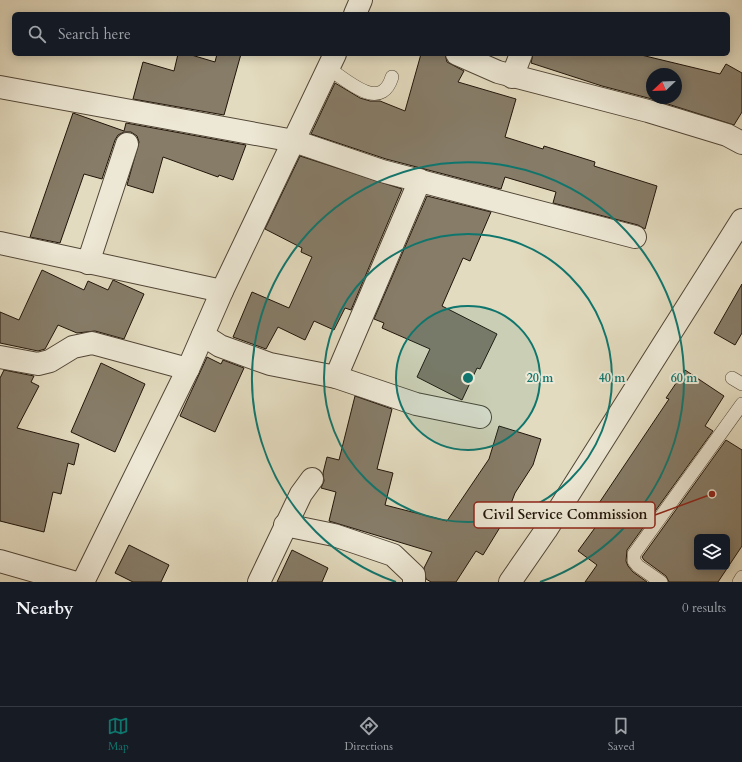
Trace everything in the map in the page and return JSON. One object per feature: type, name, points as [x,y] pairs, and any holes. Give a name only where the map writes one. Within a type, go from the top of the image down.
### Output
[{"type":"street","points":[[462,56],[512,77],[648,111],[727,136],[742,143]]},
{"type":"street","points":[[512,77],[520,56]]},
{"type":"street","points":[[83,582],[188,370],[222,291],[332,61]]},
{"type":"street","points":[[0,87],[294,141],[382,171],[635,237]]},
{"type":"street","points":[[88,263],[127,144]]},
{"type":"street","points":[[336,378],[420,180]]},
{"type":"street","points":[[510,582],[546,530],[742,220]]},
{"type":"street","points":[[0,243],[222,291]]},
{"type":"street","points":[[203,335],[220,346],[270,364],[336,378],[416,404],[480,417]]},
{"type":"street","points":[[0,357],[38,364],[50,360],[73,347],[92,343],[188,370]]},
{"type":"street","points":[[259,582],[301,494],[312,480]]},
{"type":"street","points":[[285,525],[334,535],[393,555],[414,575],[414,582]]},
{"type":"street","points":[[0,561],[73,582]]},
{"type":"lane","points":[[332,61],[369,94],[381,93],[389,86],[392,76]]},
{"type":"lane","points":[[661,582],[638,566],[634,561],[634,554],[742,404]]},
{"type":"lane","points":[[739,582],[742,578]]},
{"type":"building","points":[[178,56],[195,56],[215,62],[216,56],[240,56],[224,115],[133,99],[143,62],[174,71]]},
{"type":"building","points":[[420,56],[446,56],[447,62],[464,71],[458,82],[516,99],[505,137],[543,149],[544,146],[595,162],[594,166],[657,186],[645,229],[638,225],[553,203],[556,192],[505,177],[501,189],[386,159],[311,134],[335,83],[360,98],[370,101],[380,101],[405,111]]},
{"type":"building","points":[[533,56],[645,56],[720,74],[726,64],[742,73],[742,112],[734,125],[668,104],[682,104],[682,68],[646,68],[646,97],[602,86],[531,63]]},
{"type":"building","points":[[73,113],[124,131],[126,123],[246,145],[233,180],[219,175],[218,177],[163,157],[153,193],[127,185],[139,142],[137,136],[131,132],[124,132],[118,135],[115,140],[102,179],[84,174],[60,243],[30,237]]},
{"type":"building","points":[[300,156],[402,189],[351,310],[345,308],[334,330],[314,321],[305,340],[278,327],[266,349],[233,337],[252,292],[289,308],[312,257],[301,252],[302,248],[265,229]]},
{"type":"building","points":[[427,196],[491,212],[470,261],[463,258],[442,306],[497,334],[480,369],[477,368],[462,400],[417,377],[430,349],[382,328],[384,323],[374,319]]},
{"type":"building","points":[[42,270],[84,290],[88,281],[108,290],[113,280],[144,294],[124,339],[95,331],[77,333],[58,325],[45,349],[38,351],[0,343],[0,312],[19,320]]},
{"type":"building","points":[[742,284],[742,333],[735,345],[714,333]]},
{"type":"building","points":[[207,357],[221,364],[223,360],[244,368],[215,432],[180,416]]},
{"type":"building","points":[[101,363],[145,384],[115,452],[71,432]]},
{"type":"building","points":[[4,370],[34,376],[31,382],[39,386],[17,428],[79,444],[74,465],[68,463],[61,494],[53,492],[44,532],[0,521],[0,378]]},
{"type":"building","points":[[685,370],[724,396],[705,426],[713,431],[627,550],[626,561],[628,566],[633,572],[647,582],[585,582],[597,565],[578,551],[600,521],[591,515],[669,399],[666,398]]},
{"type":"building","points":[[355,396],[392,409],[377,469],[393,473],[385,505],[447,521],[489,459],[499,426],[541,439],[533,465],[515,493],[509,509],[500,522],[502,524],[483,555],[476,551],[456,582],[431,582],[426,579],[424,568],[432,552],[329,521],[336,492],[321,488],[324,481],[323,473],[327,457],[339,460]]},
{"type":"building","points":[[726,440],[742,450],[742,546],[730,564],[730,534],[694,534],[694,570],[726,570],[718,582],[669,582],[666,576],[642,557]]},
{"type":"building","points":[[129,545],[169,565],[161,582],[133,582],[115,573]]},
{"type":"building","points":[[292,550],[328,568],[322,582],[277,582]]},
{"type":"place","name":"Civil Service Commission","points":[[712,494]]}]
